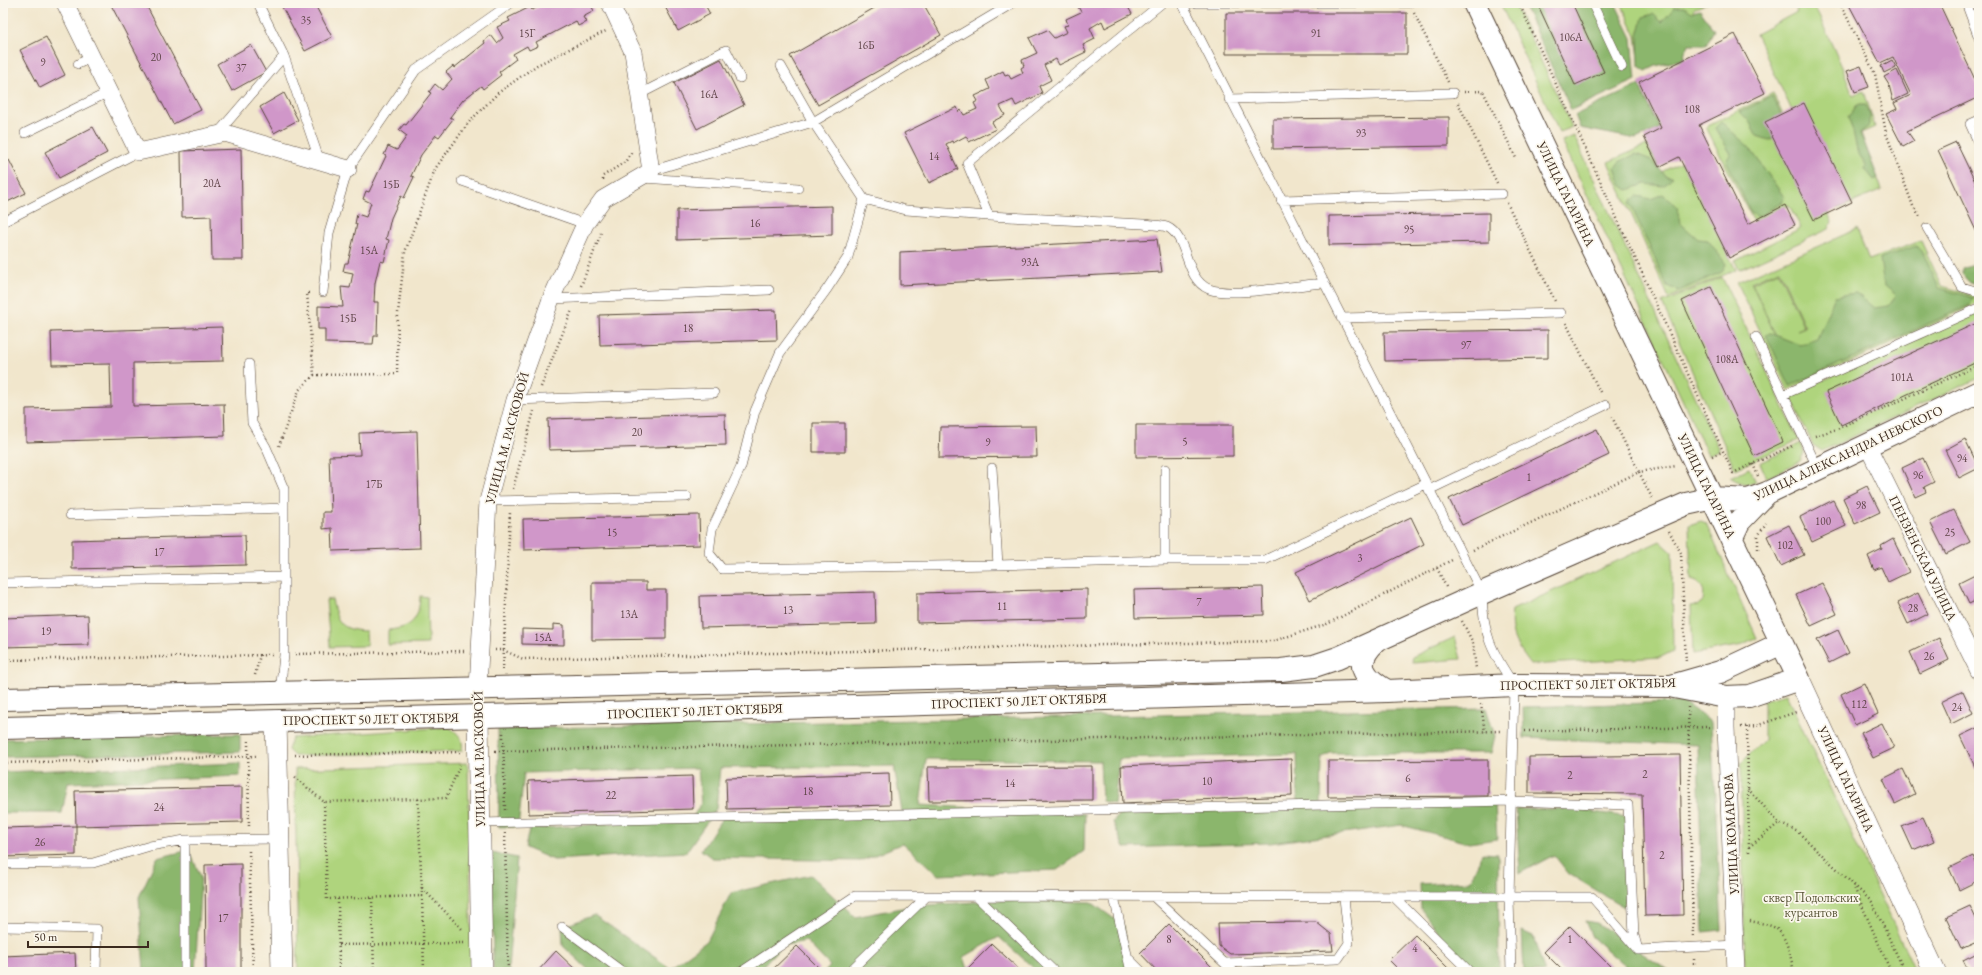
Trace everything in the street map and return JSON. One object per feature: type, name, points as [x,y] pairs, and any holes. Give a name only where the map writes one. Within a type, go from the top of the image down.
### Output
[{"type":"main road","name":"УЛИЦА ГАГАРИНА","points":[[1474,3],[1799,679]]},
{"type":"main road","name":"УЛИЦА АЛЕКСАНДРА НЕВСКОГО","points":[[1713,498],[1748,500],[1767,494],[1818,468],[1979,392]]},
{"type":"main road","points":[[1732,537],[1739,522],[1767,494]]},
{"type":"main road","name":"ПРОСПЕКТ 50 ЛЕТ ОКТЯБРЯ","points":[[3,699],[1281,670],[1314,666],[1338,658],[1660,514],[1686,504],[1713,498]]},
{"type":"main road","name":"ПРОСПЕКТ 50 ЛЕТ ОКТЯБРЯ","points":[[1375,642],[1365,652],[1362,662],[1365,672],[1372,682],[1387,691]]},
{"type":"main road","name":"ПРОСПЕКТ 50 ЛЕТ ОКТЯБРЯ","points":[[3,728],[478,717],[1387,691],[1514,685],[1671,686],[1720,672],[1782,643]]},
{"type":"main road","points":[[1671,686],[1726,697],[1750,696],[1799,679]]},
{"type":"main road","name":"УЛИЦА М. РАСКОВОЙ","points":[[478,688],[478,717]]},
{"type":"main road","points":[[276,721],[280,692]]},
{"type":"street","points":[[65,3],[85,61],[109,92],[138,152],[225,133],[348,168]]},
{"type":"street","points":[[610,3],[633,52],[640,94],[645,175]]},
{"type":"street","name":"УЛИЦА М. РАСКОВОЙ","points":[[478,688],[488,501],[515,400],[550,299],[585,224],[603,199],[645,175]]},
{"type":"street","name":"ПЕНЗЕНСКАЯ УЛИЦА","points":[[1867,445],[1979,671]]},
{"type":"street","name":"УЛИЦА ГАГАРИНА","points":[[1799,679],[1935,972]]},
{"type":"street","name":"УЛИЦА КОМАРОВА","points":[[1726,697],[1736,972]]},
{"type":"street","name":"УЛИЦА М. РАСКОВОЙ","points":[[478,717],[472,752],[480,823],[482,972]]},
{"type":"street","points":[[276,721],[282,972]]},
{"type":"lane","points":[[258,3],[284,56],[319,159]]},
{"type":"lane","points":[[323,292],[329,233],[348,168],[416,70],[511,3]]},
{"type":"lane","points":[[645,175],[813,122],[1014,3]]},
{"type":"lane","points":[[989,216],[967,163],[1162,3]]},
{"type":"lane","points":[[1409,3],[1182,3],[1229,99],[1482,593],[1482,617],[1488,639],[1496,658],[1514,685],[1509,898],[1511,972]]},
{"type":"lane","points":[[1592,3],[1622,67]]},
{"type":"lane","points":[[1966,3],[1979,38]]},
{"type":"lane","points":[[640,94],[726,50],[740,78]]},
{"type":"lane","points":[[217,134],[284,56]]},
{"type":"lane","points":[[780,66],[813,122],[864,199],[906,210],[1143,224],[1168,228],[1179,239],[1193,274],[1207,288],[1226,293],[1323,283]]},
{"type":"lane","points":[[25,133],[109,92]]},
{"type":"lane","points":[[1229,99],[1453,93]]},
{"type":"lane","points":[[1979,120],[1970,124],[1979,144]]},
{"type":"lane","points":[[3,222],[138,152]]},
{"type":"lane","points":[[645,175],[798,188]]},
{"type":"lane","points":[[462,181],[585,224]]},
{"type":"lane","points":[[1281,200],[1502,194]]},
{"type":"lane","points":[[864,199],[848,257],[827,289],[780,353],[755,411],[741,467],[712,529],[709,553],[722,569],[998,565],[1165,560],[1265,560],[1606,405]]},
{"type":"lane","points":[[1927,228],[1962,287],[1979,292]]},
{"type":"lane","points":[[550,299],[769,290]]},
{"type":"lane","points":[[1783,395],[1979,308]]},
{"type":"lane","points":[[1341,318],[1561,313]]},
{"type":"lane","points":[[1756,338],[1818,468]]},
{"type":"lane","points":[[249,364],[252,422],[266,447],[284,489],[284,655],[280,692]]},
{"type":"lane","points":[[515,400],[714,393]]},
{"type":"lane","points":[[992,468],[998,565]]},
{"type":"lane","points":[[1165,469],[1165,560]]},
{"type":"lane","points":[[488,501],[687,497]]},
{"type":"lane","points":[[70,515],[284,508]]},
{"type":"lane","points":[[3,583],[284,577]]},
{"type":"lane","points":[[480,823],[1511,802],[1628,805],[1634,935],[1638,950]]},
{"type":"lane","points":[[3,864],[93,863],[150,846],[185,840],[279,839]]},
{"type":"lane","points":[[185,840],[185,972]]},
{"type":"lane","points":[[740,972],[856,896],[1155,898],[1592,897],[1638,950]]},
{"type":"lane","points":[[849,972],[926,897]]},
{"type":"lane","points":[[977,897],[1055,972]]},
{"type":"lane","points":[[1114,897],[1131,972]]},
{"type":"lane","points":[[1394,897],[1470,972]]},
{"type":"lane","points":[[1155,898],[1234,972]]},
{"type":"lane","points":[[1225,963],[1338,959],[1348,943],[1344,898]]},
{"type":"lane","points":[[3,927],[97,929],[96,972]]},
{"type":"lane","points":[[562,927],[623,972]]},
{"type":"lane","points":[[1638,950],[1736,945]]},
{"type":"lane","points":[[1128,958],[1142,972]]},
{"type":"path","points":[[3,660],[480,650],[503,650],[523,659],[1273,641],[1327,624],[1462,555],[1639,472],[1409,3]]},
{"type":"path","points":[[1519,3],[1733,473],[1805,440],[1837,429],[1979,365]]},
{"type":"path","points":[[1840,3],[1875,74],[1886,132],[1914,206],[1927,228]]},
{"type":"path","points":[[314,375],[397,374],[398,313],[405,252],[435,169],[469,122],[498,93],[537,65],[613,28]]},
{"type":"path","points":[[1453,93],[1483,91],[1517,160]]},
{"type":"path","points":[[607,197],[603,176],[625,162],[633,151],[634,145]]},
{"type":"path","points":[[503,688],[503,650],[510,500],[537,399],[577,298],[601,232]]},
{"type":"path","points":[[1437,568],[1473,643],[1485,732]]},
{"type":"path","points":[[250,693],[260,655]]},
{"type":"path","points":[[3,763],[249,756],[1726,727],[1756,726],[1812,706]]},
{"type":"path","points":[[503,716],[508,972]]},
{"type":"path","points":[[248,722],[249,839],[253,972]]},
{"type":"path","points":[[1747,726],[1749,854]]},
{"type":"path","points":[[295,776],[324,802],[446,798],[472,752]]},
{"type":"path","points":[[1748,789],[1779,823],[1798,832],[1872,902],[1905,972]]},
{"type":"path","points":[[418,798],[424,972]]},
{"type":"path","points":[[324,802],[327,899],[422,896]]},
{"type":"path","points":[[1749,846],[1779,823]]},
{"type":"path","points":[[1852,883],[1891,972]]},
{"type":"path","points":[[421,888],[464,931]]},
{"type":"path","points":[[372,898],[374,972]]},
{"type":"path","points":[[338,899],[339,972]]},
{"type":"path","points":[[1750,913],[1750,928]]},
{"type":"path","points":[[1750,921],[1769,926],[1778,931],[1787,947],[1794,972]]},
{"type":"path","points":[[339,945],[469,943]]},
{"type":"green space","points":[[1500,3],[1514,3],[1572,127],[1559,132]]},
{"type":"green space","points":[[1523,3],[1615,3],[1632,38],[1636,80],[1571,110]]},
{"type":"green space","points":[[1621,3],[1708,3],[1693,9],[1703,36],[1640,66],[1636,36]]},
{"type":"green space","points":[[1794,3],[1813,3],[1853,95],[1864,91],[1875,127],[1861,133],[1882,190],[1838,209],[1756,34],[1797,12]]},
{"type":"green space","points":[[1675,7],[1684,7],[1692,12],[1700,10],[1714,30],[1706,45],[1689,45],[1685,51],[1684,59],[1656,66],[1646,71],[1639,66],[1638,36],[1643,17],[1653,14],[1662,22]]},
{"type":"green space","points":[[1639,85],[1660,128],[1636,139],[1580,128],[1575,115]]},
{"type":"green space","points":[[1773,93],[1832,222],[1829,229],[1739,270],[1735,261],[1801,228],[1789,205],[1754,222],[1706,127]]},
{"type":"green space","points":[[1772,96],[1794,142],[1779,134],[1769,140],[1757,136],[1749,121],[1740,112]]},
{"type":"green space","points":[[1857,105],[1866,105],[1870,115],[1870,125],[1860,133],[1878,178],[1874,180],[1865,169],[1866,165],[1857,151],[1853,131],[1848,118]]},
{"type":"green space","points":[[1721,122],[1749,147],[1784,197],[1781,203],[1758,217],[1751,213],[1726,160],[1731,154],[1715,128]]},
{"type":"green space","points":[[1574,136],[1719,450],[1708,455],[1562,141]]},
{"type":"green space","points":[[1647,145],[1661,172],[1682,162],[1736,270],[1669,298],[1608,162]]},
{"type":"green space","points":[[1636,154],[1651,160],[1666,176],[1672,177],[1664,186],[1645,184],[1628,190],[1621,185],[1615,168],[1619,162]]},
{"type":"green space","points":[[1663,194],[1677,207],[1680,223],[1698,239],[1708,240],[1726,264],[1722,272],[1679,291],[1667,286],[1630,203],[1637,196],[1651,199]]},
{"type":"green space","points":[[1857,229],[1869,260],[1921,241],[1942,286],[1979,297],[1979,303],[1788,390],[1737,282]],"holes":[[[1779,270],[1805,327],[1797,330],[1804,327],[1778,271],[1752,283],[1777,339],[1751,282]]]},
{"type":"green space","points":[[1916,246],[1923,253],[1939,288],[1974,298],[1970,305],[1790,386],[1766,335],[1770,333],[1800,345],[1817,339],[1835,296],[1856,293],[1874,308],[1889,306],[1896,295],[1884,285],[1880,259]]},
{"type":"green space","points":[[1979,262],[1979,285],[1968,281],[1962,274],[1962,268]]},
{"type":"green space","points":[[1722,277],[1799,440],[1735,469],[1662,303]]},
{"type":"green space","points":[[1979,311],[1979,378],[1822,451],[1813,445],[1790,395]]},
{"type":"green space","points":[[1801,443],[1804,453],[1800,461],[1767,478],[1760,463]]},
{"type":"green space","points":[[1749,468],[1756,482],[1749,484],[1742,483],[1730,477]]},
{"type":"green space","points":[[1701,521],[1706,523],[1757,638],[1743,645],[1693,654],[1691,606],[1698,605],[1703,601],[1704,594],[1701,585],[1691,580],[1689,525]]},
{"type":"green space","points":[[1660,541],[1672,552],[1673,651],[1661,657],[1531,665],[1521,652],[1515,640],[1511,619],[1512,610]]},
{"type":"green space","points":[[420,596],[427,597],[428,644],[388,645],[388,630],[403,627],[413,621],[418,611]]},
{"type":"green space","points":[[332,599],[338,619],[342,624],[351,629],[366,631],[367,646],[330,647],[326,600]]},
{"type":"green space","points":[[1455,637],[1461,659],[1413,663],[1412,657]]},
{"type":"green space","name":"сквер Подольских курсантов","points":[[1786,694],[1916,972],[1745,972],[1741,763],[1764,740],[1764,700]]},
{"type":"green space","points":[[1683,702],[1711,722],[1722,930],[1703,932],[1698,745],[1524,738],[1523,707]]},
{"type":"green space","points":[[1486,708],[1495,736],[1491,753],[1330,753],[1322,758],[1321,804],[1495,803],[1497,839],[1469,843],[1401,825],[1270,843],[1124,848],[1113,822],[1122,812],[1298,805],[1297,754],[1119,759],[1114,804],[1102,801],[1100,761],[926,759],[920,805],[1085,814],[1084,851],[1057,870],[939,875],[903,843],[861,861],[712,858],[701,850],[723,817],[902,812],[894,766],[720,768],[716,809],[686,852],[554,860],[525,848],[529,829],[692,818],[701,804],[698,768],[524,773],[518,827],[499,827],[498,729]]},
{"type":"green space","points":[[449,727],[460,737],[462,751],[294,756],[288,750],[292,738]]},
{"type":"green space","points":[[240,734],[240,752],[3,757],[3,739]]},
{"type":"green space","points":[[240,763],[240,776],[68,783],[62,813],[3,813],[3,772]]},
{"type":"green space","points":[[468,763],[472,972],[298,972],[295,769]]},
{"type":"green space","points":[[1516,809],[1572,809],[1628,817],[1628,868],[1624,907],[1569,874],[1554,855],[1520,873]]},
{"type":"green space","points":[[189,850],[201,877],[195,972],[144,972],[139,897],[157,858]]},
{"type":"green space","points":[[492,853],[517,858],[508,969],[511,972],[493,972]]},
{"type":"green space","points":[[1483,853],[1498,854],[1499,972],[1480,972],[1452,951],[1421,909],[1420,884],[1470,881]]},
{"type":"green space","points":[[811,875],[855,917],[913,906],[1005,900],[1091,902],[1124,926],[1130,972],[1038,972],[999,937],[964,957],[969,972],[825,972],[830,966],[806,941],[781,946],[757,972],[591,972],[563,946],[562,927],[594,915],[670,968],[707,941],[731,893]]},
{"type":"green space","points":[[1585,921],[1597,923],[1670,972],[1632,972],[1592,937]]},
{"type":"green space","points":[[1522,931],[1533,936],[1545,972],[1524,972]]},
{"type":"building","points":[[110,3],[145,3],[201,110],[173,124]]},
{"type":"building","points":[[280,3],[314,3],[332,37],[305,51]]},
{"type":"building","points":[[546,3],[590,3],[594,11],[583,17],[586,22],[578,26],[576,21],[536,42],[538,46],[529,50],[527,46],[513,54],[516,59],[499,72],[501,75],[483,89],[481,86],[463,100],[450,117],[453,119],[439,137],[436,135],[421,155],[411,176],[414,177],[404,198],[401,196],[391,218],[386,239],[389,240],[384,262],[380,261],[375,283],[374,302],[378,302],[377,336],[374,336],[373,344],[325,343],[325,329],[318,329],[318,306],[343,307],[341,287],[350,288],[353,273],[343,271],[345,263],[348,263],[357,224],[355,224],[357,214],[366,217],[371,203],[363,199],[366,191],[369,192],[386,156],[384,155],[388,146],[397,150],[407,136],[399,130],[404,124],[406,125],[431,93],[429,92],[435,84],[442,90],[452,79],[446,72],[453,66],[454,68],[485,43],[484,41],[491,35],[497,43],[503,38],[497,27],[510,21],[508,18],[530,7],[532,10]]},
{"type":"building","points":[[663,3],[704,3],[710,14],[678,31]]},
{"type":"building","points":[[883,3],[923,3],[941,35],[818,105],[790,56]]},
{"type":"building","points":[[1076,3],[1137,3],[1128,7],[1132,14],[1105,28],[1102,21],[1090,28],[1095,39],[1083,45],[1086,52],[1059,65],[1056,59],[1044,65],[1051,80],[1039,86],[1042,93],[1016,106],[1013,100],[1000,106],[1005,115],[992,122],[996,129],[969,142],[966,136],[953,143],[952,141],[946,144],[958,169],[929,183],[904,133],[957,107],[959,112],[961,110],[964,115],[977,109],[974,103],[978,101],[975,96],[990,89],[986,80],[1003,71],[1005,75],[1008,74],[1011,79],[1023,73],[1021,68],[1024,66],[1022,60],[1037,53],[1029,38],[1047,30],[1054,38],[1067,32],[1064,26],[1068,25],[1066,19],[1081,12]]},
{"type":"building","points":[[1537,3],[1572,3],[1604,72],[1575,85]]},
{"type":"building","points":[[1848,3],[1939,3],[1979,88],[1979,97],[1907,131],[1914,141],[1903,147],[1886,114],[1897,109],[1894,103],[1911,95],[1893,57],[1880,63]]},
{"type":"building","points":[[1226,13],[1407,13],[1407,54],[1226,54]]},
{"type":"building","points":[[1735,34],[1765,93],[1699,125],[1748,224],[1785,205],[1795,225],[1729,258],[1679,157],[1659,167],[1644,137],[1661,128],[1639,82]]},
{"type":"building","points":[[46,37],[65,75],[40,88],[20,50]]},
{"type":"building","points":[[251,45],[266,72],[232,91],[217,64]]},
{"type":"building","points":[[721,59],[744,105],[697,129],[674,83]]},
{"type":"building","points":[[1892,60],[1896,67],[1884,73],[1881,66]]},
{"type":"building","points":[[1861,66],[1869,87],[1855,92],[1847,71]]},
{"type":"building","points":[[1897,70],[1908,94],[1893,101],[1889,85],[1884,77]]},
{"type":"building","points":[[284,93],[298,120],[274,133],[260,107]]},
{"type":"building","points":[[1804,103],[1852,202],[1814,220],[1765,122]]},
{"type":"building","points":[[1449,117],[1449,146],[1273,149],[1273,119]]},
{"type":"building","points":[[93,127],[107,153],[59,178],[45,152]]},
{"type":"building","points":[[1956,142],[1979,190],[1979,237],[1938,150]]},
{"type":"building","points":[[241,149],[243,260],[212,260],[211,216],[182,217],[181,151]]},
{"type":"building","points":[[9,160],[26,193],[3,204],[3,163]]},
{"type":"building","points":[[832,206],[832,235],[677,240],[677,210]]},
{"type":"building","points":[[1489,213],[1489,242],[1329,245],[1329,216]]},
{"type":"building","points":[[1157,239],[1162,272],[900,285],[900,252]]},
{"type":"building","points":[[1711,287],[1783,442],[1754,456],[1682,301]]},
{"type":"building","points":[[776,310],[777,340],[600,345],[599,315]]},
{"type":"building","points":[[1979,322],[1979,361],[1841,425],[1826,392]]},
{"type":"building","points":[[222,327],[223,361],[133,363],[133,406],[224,404],[225,436],[26,442],[26,409],[111,407],[110,364],[52,365],[51,332]]},
{"type":"building","points":[[1548,330],[1548,358],[1385,361],[1384,332]]},
{"type":"building","points":[[725,414],[726,445],[549,450],[548,419]]},
{"type":"building","points":[[813,423],[845,423],[845,452],[813,452]]},
{"type":"building","points":[[1136,425],[1233,425],[1233,456],[1136,457]]},
{"type":"building","points":[[1036,426],[1037,457],[939,458],[940,427]]},
{"type":"building","points":[[1597,429],[1609,455],[1462,525],[1449,499]]},
{"type":"building","points":[[417,431],[420,548],[333,551],[332,528],[323,529],[323,512],[331,512],[329,456],[360,455],[359,433]]},
{"type":"building","points":[[1965,439],[1979,468],[1959,478],[1945,450]]},
{"type":"building","points":[[1923,458],[1934,482],[1924,487],[1926,492],[1915,497],[1902,468]]},
{"type":"building","points":[[1867,486],[1880,512],[1855,524],[1843,498]]},
{"type":"building","points":[[1833,500],[1846,526],[1812,542],[1800,517]]},
{"type":"building","points":[[1954,510],[1970,542],[1946,554],[1930,522]]},
{"type":"building","points":[[699,515],[700,545],[524,550],[523,519]]},
{"type":"building","points":[[1411,517],[1424,544],[1310,600],[1296,572]]},
{"type":"building","points":[[1789,525],[1804,555],[1781,566],[1767,536]]},
{"type":"building","points":[[245,535],[246,565],[72,569],[72,540]]},
{"type":"building","points":[[1893,539],[1909,572],[1888,582],[1881,567],[1874,570],[1868,556],[1882,549],[1881,546]]},
{"type":"building","points":[[1979,573],[1979,599],[1969,604],[1959,583]]},
{"type":"building","points":[[592,582],[646,582],[646,590],[666,590],[666,639],[592,640]]},
{"type":"building","points":[[1822,583],[1837,614],[1811,626],[1796,595]]},
{"type":"building","points":[[1263,587],[1264,615],[1135,618],[1134,590]]},
{"type":"building","points":[[1087,589],[1087,619],[917,623],[917,593]]},
{"type":"building","points":[[875,592],[876,624],[701,628],[700,596]]},
{"type":"building","points":[[1918,593],[1928,614],[1908,624],[1898,603]]},
{"type":"building","points":[[88,615],[89,645],[3,647],[3,618]]},
{"type":"building","points":[[553,624],[564,625],[564,645],[522,644],[522,629],[553,630]]},
{"type":"building","points":[[1838,630],[1849,653],[1829,663],[1817,640]]},
{"type":"building","points":[[1939,638],[1949,660],[1920,674],[1910,652]]},
{"type":"building","points":[[1864,683],[1878,714],[1855,725],[1841,694]]},
{"type":"building","points":[[1963,691],[1973,713],[1951,724],[1941,702]]},
{"type":"building","points":[[1882,723],[1894,748],[1873,758],[1861,733]]},
{"type":"building","points":[[1979,727],[1979,768],[1976,769],[1960,736]]},
{"type":"building","points":[[1680,755],[1683,915],[1645,916],[1642,794],[1529,793],[1529,757]]},
{"type":"building","points":[[1291,759],[1292,796],[1123,803],[1121,766]]},
{"type":"building","points":[[1488,760],[1488,796],[1328,797],[1328,761]]},
{"type":"building","points":[[1092,766],[1092,800],[929,801],[928,767]]},
{"type":"building","points":[[1903,769],[1915,794],[1895,804],[1883,779]]},
{"type":"building","points":[[889,773],[890,805],[727,809],[726,778]]},
{"type":"building","points":[[692,776],[693,809],[529,814],[528,781]]},
{"type":"building","points":[[242,787],[242,822],[76,826],[75,791]]},
{"type":"building","points":[[1923,817],[1934,841],[1913,850],[1902,826]]},
{"type":"building","points":[[76,826],[76,855],[3,857],[3,828]]},
{"type":"building","points":[[1973,856],[1979,870],[1979,880],[1959,890],[1949,868]]},
{"type":"building","points":[[241,864],[241,972],[206,972],[205,865]]},
{"type":"building","points":[[1970,906],[1979,925],[1979,941],[1961,949],[1946,917]]},
{"type":"building","points":[[1316,922],[1331,934],[1333,951],[1230,954],[1219,946],[1218,923]]},
{"type":"building","points":[[1169,924],[1217,972],[1158,972],[1140,953]]},
{"type":"building","points":[[1570,926],[1616,972],[1564,972],[1544,952]]},
{"type":"building","points":[[1415,935],[1452,972],[1401,972],[1389,960]]},
{"type":"building","points":[[992,944],[1022,972],[972,972],[968,968]]},
{"type":"building","points":[[797,946],[820,969],[817,972],[770,972]]},
{"type":"building","points":[[556,951],[578,972],[537,972]]},
{"type":"building","points":[[1979,952],[1979,972],[1969,972],[1963,960]]},
{"type":"building","points":[[75,953],[76,972],[3,972],[3,956]]}]
